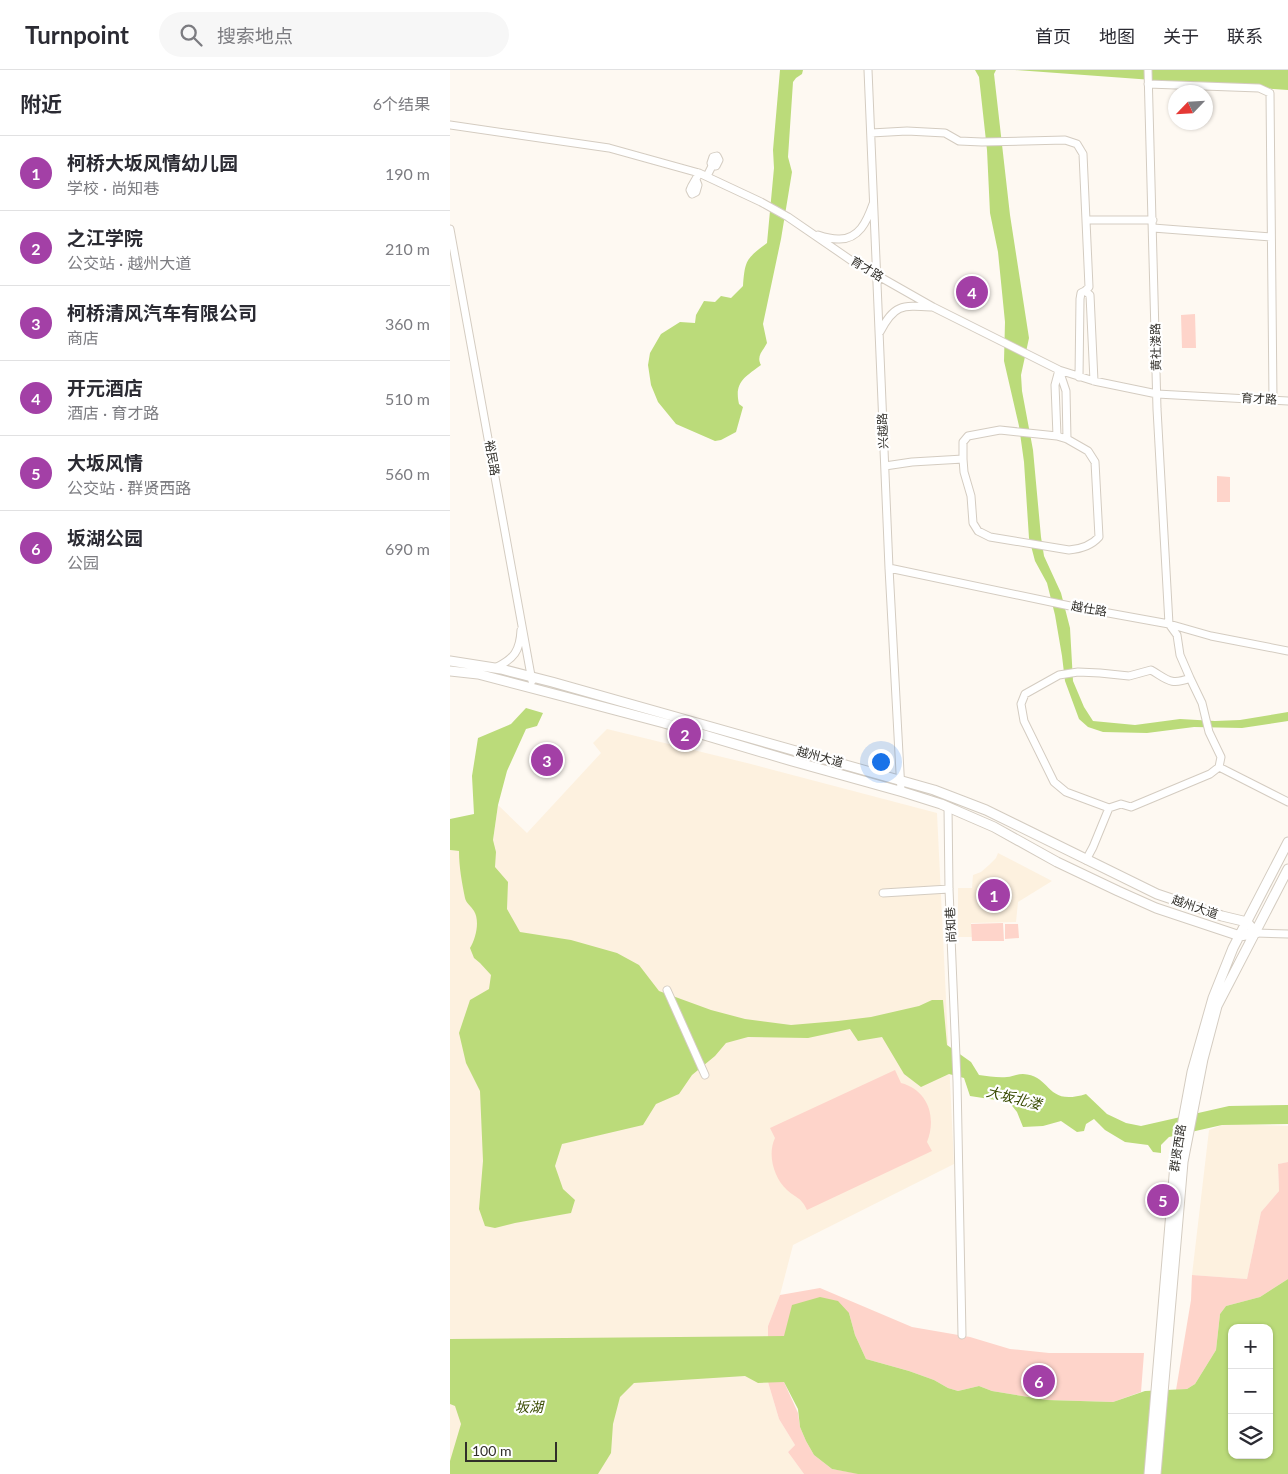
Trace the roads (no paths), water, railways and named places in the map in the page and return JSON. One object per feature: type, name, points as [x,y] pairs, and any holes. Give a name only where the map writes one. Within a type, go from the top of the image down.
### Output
[{"type":"main road","name":"越州大道","points":[[450,661],[532,676],[934,790],[986,810],[1157,894],[1222,916],[1247,922]]},
{"type":"main road","name":"越州大道","points":[[450,671],[478,674],[664,723],[901,791],[948,807],[994,827],[1058,862],[1156,908],[1240,936]]},
{"type":"main road","name":"群贤西路","points":[[1188,1114],[1192,1072],[1213,998],[1240,936],[1288,842]]},
{"type":"main road","name":"群贤西路","points":[[1156,1474],[1175,1164],[1217,1006],[1288,869]]},
{"type":"main road","points":[[1240,936],[1256,932],[1247,922]]},
{"type":"main road","name":"群贤西路","points":[[1149,1474],[1164,1342]]},
{"type":"street","name":"兴越路","points":[[868,70],[889,568],[901,791]]},
{"type":"street","name":"黄社溇路","points":[[1148,70],[1157,394],[1169,624]]},
{"type":"street","points":[[1148,82],[1259,88],[1270,93],[1273,400]]},
{"type":"street","name":"育才路","points":[[450,125],[609,148],[697,176],[707,176],[788,216],[877,276],[933,307],[1059,370],[1094,381],[1157,394],[1288,401]]},
{"type":"street","points":[[871,133],[907,131],[945,133],[959,141],[1065,140],[1078,144],[1084,154],[1089,287],[1081,293],[1080,300],[1079,376]]},
{"type":"street","points":[[707,176],[712,166]]},
{"type":"street","points":[[814,235],[840,239],[850,237],[859,231],[867,221],[874,202]]},
{"type":"street","points":[[1086,220],[1153,224],[1271,237]]},
{"type":"street","name":"裕民路","points":[[450,229],[532,676],[532,688]]},
{"type":"street","points":[[1085,291],[1090,295],[1094,381]]},
{"type":"street","points":[[880,332],[887,319],[897,309],[912,306],[933,307]]},
{"type":"street","points":[[1057,436],[1055,385],[1059,370]]},
{"type":"street","points":[[1059,370],[1066,391],[1067,439]]},
{"type":"street","points":[[1000,430],[1057,436],[1067,439],[1088,451],[1096,462],[1098,537],[1094,542],[1079,549],[1070,550],[990,537],[978,530],[973,523],[970,496],[964,472],[963,442],[968,436],[1000,430]]},
{"type":"street","points":[[885,466],[912,462],[963,459]]},
{"type":"street","name":"越仕路","points":[[889,568],[1048,602],[1169,624],[1211,636],[1288,651]]},
{"type":"street","points":[[495,668],[512,659],[520,645],[521,618]]},
{"type":"street","points":[[1169,624],[1177,635],[1180,654],[1202,703],[1208,732],[1220,757],[1219,767],[1210,774],[1131,807],[1121,804],[1109,808],[1066,792],[1054,782],[1024,721],[1020,704],[1026,694],[1059,675],[1078,672],[1130,676],[1151,670],[1168,682],[1183,681],[1190,678]]},
{"type":"street","points":[[1219,767],[1288,802]]},
{"type":"street","name":"尚知巷","points":[[948,807],[949,889],[957,1081],[962,1335]]},
{"type":"street","points":[[1086,860],[1109,808]]},
{"type":"street","points":[[883,893],[949,889]]},
{"type":"street","points":[[1256,932],[1288,934]]},
{"type":"street","points":[[667,990],[705,1075]]},
{"type":"water","points":[[780,70],[803,70],[802,74],[793,82],[788,157],[792,172],[781,239],[763,324],[767,343],[759,359],[761,365],[742,381],[738,390],[739,404],[743,407],[736,432],[715,441],[676,424],[658,402],[651,385],[648,365],[650,353],[661,334],[680,322],[695,323],[696,315],[704,301],[715,302],[721,296],[731,298],[743,286],[748,261],[767,243]]},
{"type":"water","points":[[975,70],[996,70],[994,74],[1010,215],[1029,338],[1021,375],[1022,391],[1033,450],[1041,537],[1044,556],[1061,593],[1070,628],[1073,681],[1084,707],[1093,721],[1135,725],[1180,719],[1240,720],[1288,712],[1288,721],[1242,728],[1194,727],[1147,733],[1103,732],[1088,727],[1079,719],[1065,681],[1055,615],[1047,583],[1035,561],[1029,538],[1024,462],[1019,426],[1004,361],[1005,322],[998,252],[990,213],[987,150],[979,77]]},
{"type":"water","points":[[1015,70],[1288,70],[1288,90]]},
{"type":"water","name":"大坂北溇","points":[[526,708],[543,713],[537,726],[526,729],[507,771],[498,805],[493,840],[496,852],[495,867],[508,882],[507,909],[520,932],[571,940],[617,953],[639,965],[659,991],[711,1010],[745,1019],[791,1025],[838,1021],[871,1017],[919,1006],[932,1000],[943,1000],[947,1045],[971,1062],[979,1075],[1009,1077],[1023,1074],[1032,1076],[1039,1079],[1056,1094],[1073,1097],[1086,1094],[1107,1114],[1126,1123],[1141,1126],[1229,1106],[1288,1105],[1288,1124],[1222,1125],[1169,1137],[1161,1145],[1161,1153],[1153,1152],[1148,1145],[1125,1142],[1105,1130],[1094,1119],[1086,1124],[1084,1131],[1077,1132],[1061,1121],[1043,1126],[1023,1127],[1017,1112],[1009,1102],[970,1096],[964,1078],[949,1074],[921,1087],[904,1074],[882,1037],[858,1041],[850,1029],[808,1038],[748,1037],[726,1043],[715,1056],[692,1075],[679,1094],[656,1104],[643,1125],[562,1144],[555,1166],[563,1189],[575,1200],[571,1213],[495,1228],[485,1226],[479,1209],[483,1161],[480,1091],[466,1063],[459,1033],[470,1000],[489,989],[491,975],[474,958],[470,948],[475,935],[477,920],[474,911],[465,898],[459,851],[450,850],[450,819],[474,814],[472,776],[478,738],[511,724]]},
{"type":"water","name":"坂湖","points":[[1288,1279],[1288,1474],[858,1474],[832,1469],[814,1455],[800,1427],[798,1409],[784,1382],[758,1383],[745,1376],[634,1383],[620,1397],[613,1424],[611,1453],[598,1474],[450,1474],[450,1461],[461,1424],[455,1406],[450,1404],[450,1339],[784,1336],[792,1305],[820,1297],[838,1301],[849,1313],[855,1335],[866,1359],[909,1371],[958,1391],[979,1386],[992,1391],[1047,1400],[1113,1402],[1145,1391],[1187,1389],[1195,1384],[1216,1350],[1220,1314],[1226,1306],[1260,1297]]},
{"type":"place","name":"开元酒店","points":[[972,292]]},
{"type":"place","name":"之江学院","points":[[685,734]]},
{"type":"place","name":"柯桥清风汽车有限公司","points":[[547,760]]},
{"type":"place","name":"柯桥大坂风情幼儿园","points":[[994,895]]},
{"type":"place","name":"大坂风情","points":[[1163,1200]]},
{"type":"place","name":"坂湖公园","points":[[1039,1381]]}]
